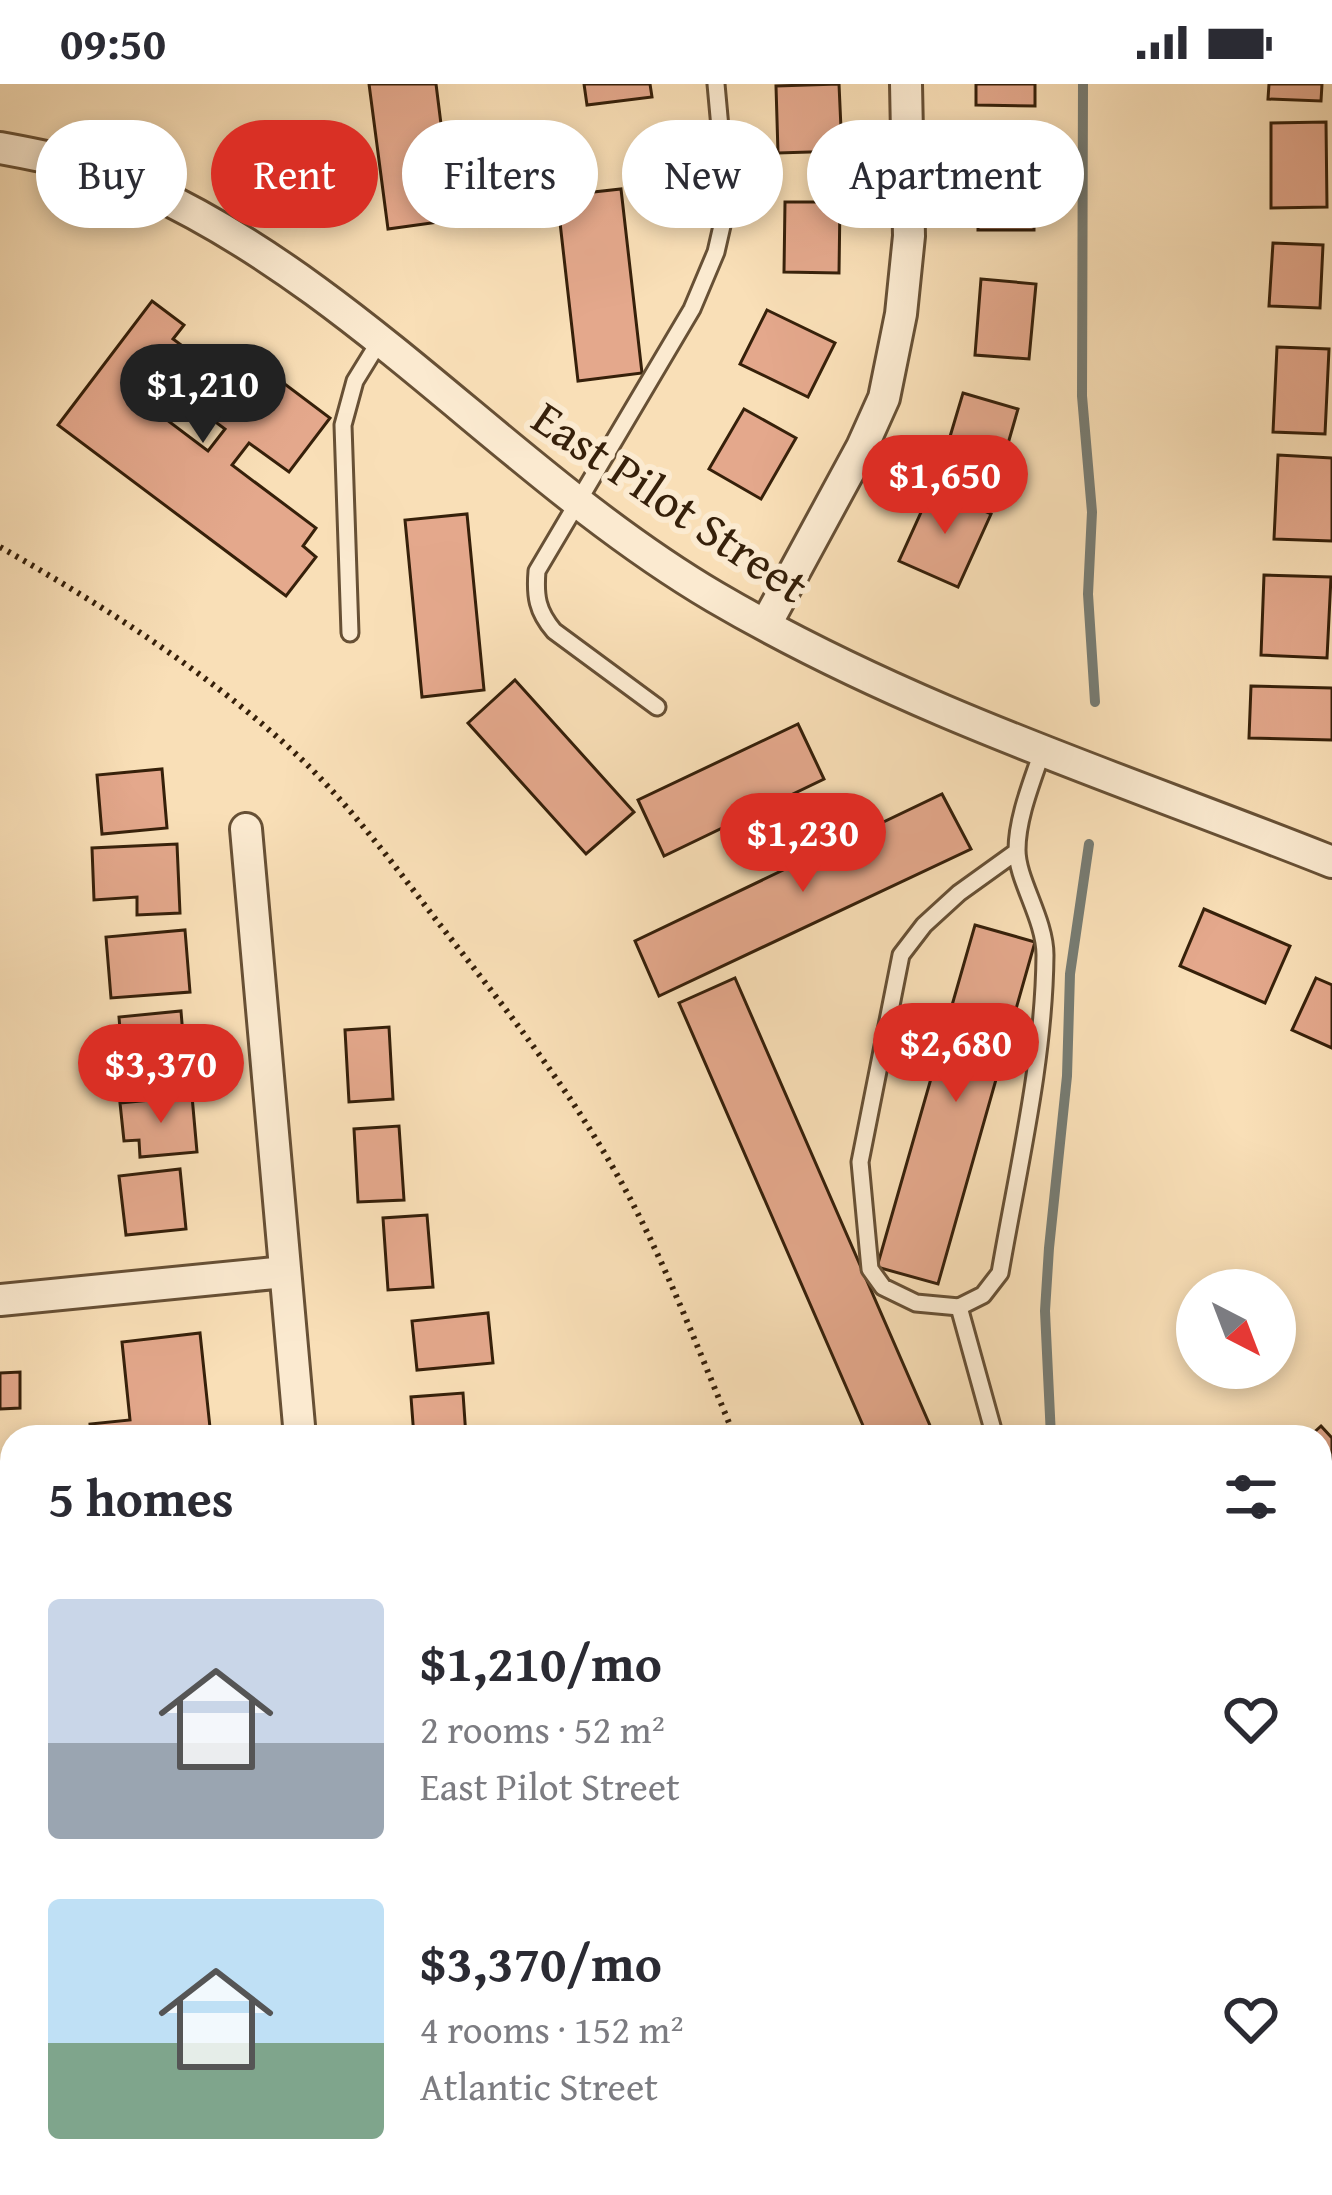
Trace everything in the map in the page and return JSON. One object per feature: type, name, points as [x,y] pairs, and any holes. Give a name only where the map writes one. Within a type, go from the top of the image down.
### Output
[{"type":"street","points":[[766,624],[884,398],[901,314],[909,236],[906,84]]},
{"type":"street","name":"East Pilot Street","points":[[0,148],[52,157],[162,196],[232,232],[307,284],[578,499],[713,596],[928,707],[1332,862]]},
{"type":"street","points":[[245,829],[299,1425]]},
{"type":"street","points":[[0,1300],[285,1272]]},
{"type":"lane","points":[[657,707],[554,631],[535,597],[537,571],[692,309],[716,253],[727,204],[716,84]]},
{"type":"lane","points":[[350,633],[343,425],[355,380],[379,342]]},
{"type":"lane","points":[[1016,852],[958,892],[902,955],[860,1162],[870,1269],[884,1287],[916,1303],[959,1306],[983,1295],[1000,1273],[1038,1057],[1045,950],[1016,852],[1042,752]]},
{"type":"lane","points":[[959,1306],[992,1425]]},
{"type":"path","points":[[0,547],[70,587],[214,689],[297,755],[387,856],[511,1016],[603,1150],[668,1278],[730,1425]]},
{"type":"building","points":[[369,84],[436,84],[440,120],[402,120],[402,227],[388,229],[378,120],[374,120]]},
{"type":"building","points":[[584,84],[650,84],[652,97],[587,105]]},
{"type":"building","points":[[839,84],[841,120],[807,120],[807,152],[783,153],[776,86]]},
{"type":"building","points":[[976,84],[1035,84],[1035,106],[976,105]]},
{"type":"building","points":[[1269,84],[1322,84],[1321,101],[1268,99]]},
{"type":"building","points":[[1326,122],[1327,207],[1271,208],[1271,123]]},
{"type":"building","points":[[621,189],[642,373],[578,381],[561,228],[598,228],[598,192]]},
{"type":"building","points":[[785,202],[807,202],[807,228],[840,228],[839,273],[784,272]]},
{"type":"building","points":[[978,228],[1034,228],[1034,230]]},
{"type":"building","points":[[1273,243],[1323,245],[1320,308],[1269,306]]},
{"type":"building","points":[[981,279],[1036,284],[1029,359],[975,355]]},
{"type":"building","points":[[152,301],[184,325],[173,339],[196,356],[155,411],[208,451],[225,429],[202,412],[245,354],[330,418],[289,472],[249,443],[232,465],[316,528],[303,546],[316,557],[286,596],[58,425]]},
{"type":"building","points":[[767,310],[835,343],[808,397],[740,364]]},
{"type":"building","points":[[1277,347],[1329,349],[1325,434],[1273,432]]},
{"type":"building","points":[[963,393],[1018,409],[999,475],[943,460]]},
{"type":"building","points":[[744,409],[796,438],[761,499],[709,469]]},
{"type":"building","points":[[1278,455],[1332,458],[1332,541],[1274,539]]},
{"type":"building","points":[[932,488],[991,514],[958,587],[899,561]]},
{"type":"building","points":[[467,514],[484,690],[422,697],[405,520]]},
{"type":"building","points":[[1264,575],[1331,577],[1327,658],[1261,655]]},
{"type":"building","points":[[515,680],[634,812],[586,854],[468,723]]},
{"type":"building","points":[[1251,686],[1332,688],[1332,740],[1249,738]]},
{"type":"building","points":[[798,724],[824,779],[664,856],[638,800]]},
{"type":"building","points":[[162,769],[167,828],[102,834],[97,775]]},
{"type":"building","points":[[942,794],[971,849],[659,996],[635,941]]},
{"type":"building","points":[[177,844],[180,913],[137,915],[137,897],[94,900],[92,848]]},
{"type":"building","points":[[1204,909],[1290,946],[1265,1003],[1180,966]]},
{"type":"building","points":[[975,925],[1035,942],[938,1284],[877,1267]]},
{"type":"building","points":[[185,930],[190,992],[111,998],[106,937]]},
{"type":"building","points":[[735,978],[930,1425],[863,1425],[679,1003]]},
{"type":"building","points":[[1316,978],[1332,985],[1332,1048],[1292,1030]]},
{"type":"building","points":[[181,1011],[186,1073],[124,1078],[119,1017]]},
{"type":"building","points":[[389,1027],[393,1099],[349,1102],[345,1030]]},
{"type":"building","points":[[192,1096],[197,1152],[140,1157],[139,1140],[124,1141],[120,1103]]},
{"type":"building","points":[[399,1126],[404,1200],[358,1202],[354,1129]]},
{"type":"building","points":[[180,1169],[186,1229],[126,1235],[119,1176]]},
{"type":"building","points":[[427,1215],[433,1287],[388,1290],[383,1218]]},
{"type":"building","points":[[488,1313],[493,1363],[417,1370],[412,1321]]},
{"type":"building","points":[[200,1333],[210,1425],[90,1425],[130,1420],[122,1342]]},
{"type":"building","points":[[20,1372],[20,1408],[0,1409],[0,1373]]},
{"type":"building","points":[[463,1393],[465,1425],[413,1425],[411,1397]]},
{"type":"waterway","points":[[1083,84],[1082,396],[1092,512],[1088,594],[1095,702]]},
{"type":"waterway","points":[[1050,1425],[1045,1311],[1049,1248],[1067,1076],[1070,974],[1089,844]]}]
